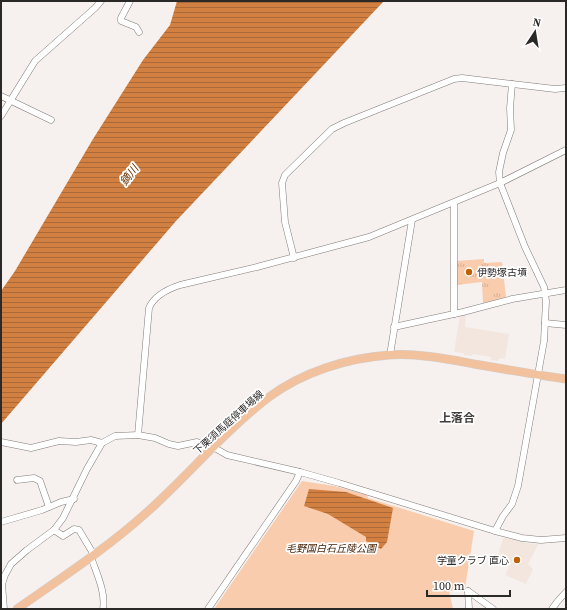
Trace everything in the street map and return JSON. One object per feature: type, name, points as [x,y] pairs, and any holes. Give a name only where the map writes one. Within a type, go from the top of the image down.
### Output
[{"type":"main road","name":"下栗須馬庭停車場線","points":[[17,609],[92,556],[144,514],[213,447],[270,396],[294,381],[344,362],[390,355],[438,358],[566,379]]},
{"type":"street","points":[[1,116],[35,61],[101,1]]},
{"type":"street","points":[[130,1],[121,18],[122,21],[136,28],[139,32]]},
{"type":"street","points":[[294,258],[285,222],[282,183],[283,178],[285,174],[332,129],[454,79],[462,78],[555,89],[566,88]]},
{"type":"street","points":[[496,531],[503,516],[512,504],[518,486],[544,341],[545,323],[545,294],[542,282],[518,229],[500,183],[499,172],[511,130],[510,108],[512,84]]},
{"type":"street","points":[[1,96],[51,120]]},
{"type":"street","points":[[138,435],[149,308],[152,302],[168,289],[294,258],[369,237],[500,183],[566,150]]},
{"type":"street","points":[[454,203],[454,314]]},
{"type":"street","points":[[390,355],[412,220]]},
{"type":"street","points":[[394,327],[512,300],[566,290]]},
{"type":"street","points":[[545,323],[566,325]]},
{"type":"street","points":[[4,609],[2,584],[11,564],[54,530],[74,499],[87,469],[102,443],[115,436],[138,435],[155,438],[178,446],[197,442],[213,447],[234,457],[300,472],[496,531],[530,539],[566,538]]},
{"type":"street","points":[[1,442],[31,448],[59,441],[76,442],[91,440],[102,443]]},
{"type":"street","points":[[208,609],[296,481],[300,472]]},
{"type":"street","points":[[17,480],[34,478],[40,481],[49,507]]},
{"type":"street","points":[[1,522],[74,499]]},
{"type":"street","points":[[54,530],[63,536],[74,529],[79,530],[92,556],[103,595],[103,609]]},
{"type":"street","points":[[469,609],[468,591],[493,609]]},
{"type":"street","points":[[552,609],[566,592]]},
{"type":"shaded area","points":[[466,313],[465,327],[509,334],[505,359],[499,358],[498,361],[491,360],[491,357],[473,354],[472,356],[464,355],[464,353],[454,352],[460,315]]},
{"type":"shaded area","name":"学童クラブ 直心","points":[[504,537],[531,544],[539,543],[528,564],[533,569],[526,584],[505,575],[511,563],[497,557]]},
{"type":"green space","points":[[484,259],[484,263],[502,262],[506,297],[483,304],[482,282],[456,285],[456,261]]},
{"type":"green space","name":"毛野国白石丘陵公園","points":[[302,481],[334,486],[367,495],[368,498],[474,531],[465,588],[449,591],[453,609],[214,609]]},
{"type":"water","name":"鏑川","points":[[177,1],[384,1],[176,221],[1,424],[1,291],[15,271],[93,139],[143,60],[170,25]]},
{"type":"water","points":[[309,489],[346,492],[393,508],[387,542],[381,549],[366,541],[366,537],[328,514],[304,506]]},
{"type":"place","name":"伊勢塚古墳","points":[[469,272]]},
{"type":"place","name":"学童クラブ 直心","points":[[517,560]]},
{"type":"district","name":"上落合","points":[[457,418]]}]
